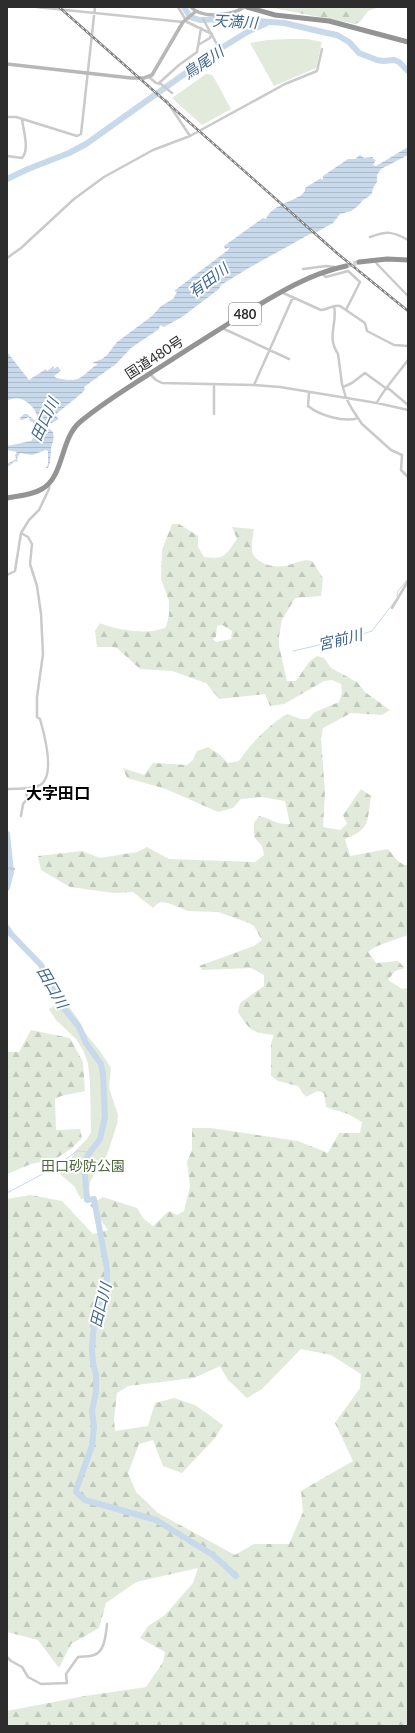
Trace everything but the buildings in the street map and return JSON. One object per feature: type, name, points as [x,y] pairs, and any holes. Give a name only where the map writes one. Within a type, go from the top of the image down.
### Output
[{"type":"highway","points":[[245,7],[271,14],[329,21],[408,42]]},
{"type":"highway","points":[[359,262],[376,260],[408,260]]},
{"type":"highway","name":"国道480号","points":[[49,485],[67,442],[76,426],[93,412],[222,328],[281,292],[321,273],[346,266]]},
{"type":"highway","points":[[7,498],[41,490],[49,485]]},
{"type":"street","points":[[36,7],[184,21],[201,28],[212,35],[210,38],[198,45]]},
{"type":"street","points":[[7,117],[13,116],[77,136],[80,135],[95,7]]},
{"type":"street","points":[[178,7],[184,21]]},
{"type":"street","points":[[191,7],[195,12],[201,14],[232,12],[245,7]]},
{"type":"street","points":[[7,64],[131,78],[149,77],[157,69],[184,21],[195,12]]},
{"type":"street","points":[[201,14],[224,57]]},
{"type":"street","points":[[159,83],[179,65],[197,52],[201,28]]},
{"type":"street","points":[[7,258],[21,248],[74,199],[104,177],[152,150],[190,136],[285,84],[317,71],[322,49]]},
{"type":"street","points":[[149,77],[172,93]]},
{"type":"street","points":[[166,100],[190,136]]},
{"type":"street","points":[[7,156],[22,158],[24,156],[25,142],[22,119]]},
{"type":"street","points":[[370,237],[385,232],[396,233],[408,240]]},
{"type":"street","points":[[376,260],[377,264],[408,296]]},
{"type":"street","points":[[304,269],[326,266],[338,267]]},
{"type":"street","points":[[321,273],[326,277],[348,271],[360,282],[346,310]]},
{"type":"street","points":[[281,292],[321,310],[334,306],[340,306],[365,323],[367,331],[394,345],[408,346]]},
{"type":"street","points":[[254,385],[293,297]]},
{"type":"street","points":[[334,306],[335,317],[332,340],[338,356],[346,398],[358,418],[391,450],[402,455],[401,470],[408,477]]},
{"type":"street","points":[[222,328],[289,359]]},
{"type":"street","points":[[377,403],[377,399],[408,360]]},
{"type":"street","points":[[344,387],[365,373],[408,405]]},
{"type":"street","points":[[150,374],[162,383],[280,387],[377,403],[408,410]]},
{"type":"street","points":[[214,384],[214,414]]},
{"type":"street","points":[[309,392],[308,406],[318,413],[348,420],[358,418]]},
{"type":"street","points":[[7,575],[15,571],[21,533],[29,520],[39,510],[49,489],[49,485]]},
{"type":"street","points":[[7,789],[39,786],[44,782],[47,773],[47,751],[40,719],[38,717],[37,697],[42,654],[39,596],[30,564],[32,544],[28,537],[21,533]]},
{"type":"street","points":[[392,608],[408,581]]},
{"type":"street","points":[[21,816],[23,804],[27,799],[26,788]]},
{"type":"street","points":[[7,868],[14,869]]},
{"type":"street","points":[[7,1657],[11,1662],[22,1667],[28,1677],[41,1684],[67,1683],[66,1674],[78,1657],[93,1656],[98,1654],[104,1643],[107,1624]]},
{"type":"green space","points":[[268,7],[379,7],[368,11],[360,22],[355,24]]},
{"type":"green space","points":[[307,39],[322,42],[316,68],[274,86],[250,43],[267,40]]},
{"type":"green space","points":[[206,74],[213,76],[231,109],[202,125],[172,98]]},
{"type":"green space","points":[[172,524],[179,524],[198,536],[198,547],[204,557],[221,557],[227,553],[237,539],[232,527],[254,529],[252,551],[255,557],[262,563],[271,566],[280,566],[305,560],[312,561],[323,578],[321,596],[295,598],[282,620],[279,646],[287,681],[296,681],[309,662],[317,656],[324,658],[331,668],[357,682],[365,692],[390,710],[382,715],[351,713],[323,728],[321,738],[325,792],[323,827],[340,830],[347,824],[343,815],[361,789],[371,796],[369,812],[364,828],[345,839],[350,856],[388,849],[398,861],[404,865],[408,865],[408,935],[377,946],[368,952],[376,963],[398,961],[405,968],[395,971],[388,980],[402,989],[408,988],[408,1726],[7,1726],[7,1711],[85,1696],[146,1687],[163,1662],[165,1652],[140,1638],[148,1626],[165,1615],[193,1583],[198,1568],[136,1582],[106,1603],[99,1628],[71,1644],[59,1668],[38,1640],[7,1632],[7,1199],[30,1195],[62,1201],[93,1234],[108,1230],[90,1205],[103,1197],[137,1208],[143,1218],[153,1226],[169,1211],[177,1215],[184,1211],[190,1186],[187,1162],[192,1150],[192,1128],[211,1128],[298,1141],[328,1153],[339,1133],[360,1133],[362,1122],[348,1114],[326,1107],[324,1093],[317,1091],[306,1097],[298,1086],[278,1081],[271,1076],[271,1043],[274,1035],[252,1030],[245,1023],[238,1012],[240,1003],[264,986],[264,975],[251,968],[203,970],[199,966],[254,946],[262,940],[254,926],[218,912],[188,911],[168,903],[159,902],[153,908],[133,892],[114,893],[70,887],[41,870],[38,856],[82,851],[100,858],[137,852],[147,847],[169,859],[255,862],[264,855],[262,846],[254,837],[254,823],[259,816],[280,823],[290,824],[285,801],[262,797],[241,799],[233,808],[218,812],[166,789],[127,778],[123,768],[144,775],[153,763],[187,765],[193,760],[197,751],[208,747],[219,754],[228,763],[239,761],[261,735],[287,714],[301,719],[308,719],[315,712],[339,702],[342,693],[341,684],[332,680],[324,681],[284,704],[270,706],[265,694],[219,699],[206,683],[172,671],[140,669],[117,648],[97,647],[95,631],[100,623],[124,630],[142,632],[159,630],[166,627],[169,615],[169,601],[161,579],[162,550]],"holes":[[[222,625],[232,631],[231,639],[216,642],[213,639],[216,637],[217,626]],[[301,1349],[331,1355],[361,1374],[360,1388],[335,1423],[353,1461],[301,1491],[303,1512],[289,1544],[254,1544],[235,1555],[158,1513],[136,1492],[128,1473],[139,1444],[153,1440],[163,1466],[182,1473],[215,1438],[223,1425],[195,1405],[174,1398],[155,1403],[148,1426],[115,1431],[114,1419],[117,1393],[128,1386],[194,1378],[220,1366],[228,1380],[247,1398],[262,1389]]]},
{"type":"green space","name":"田口砂防公園","points":[[64,1000],[78,1019],[86,1034],[100,1051],[111,1068],[109,1088],[118,1115],[117,1124],[106,1157],[99,1164],[90,1182],[90,1198],[81,1199],[74,1186],[60,1174],[68,1164],[75,1151],[87,1139],[91,1132],[90,1082],[88,1064],[83,1050],[76,1039],[56,1020],[49,1009]]},
{"type":"green space","points":[[31,1030],[70,1038],[83,1062],[85,1091],[61,1096],[55,1099],[56,1130],[80,1129],[82,1138],[72,1148],[57,1158],[31,1164],[7,1174],[7,1052],[19,1052]]},
{"type":"water","name":"有田川","points":[[408,147],[408,155],[381,169],[377,175],[377,182],[372,193],[358,206],[351,211],[340,214],[333,223],[315,233],[310,234],[221,285],[219,289],[182,317],[164,327],[160,325],[159,329],[131,348],[116,364],[84,387],[85,389],[82,393],[55,415],[59,419],[46,426],[53,432],[53,441],[48,468],[46,468],[48,464],[48,451],[46,450],[32,455],[20,453],[17,458],[18,461],[13,462],[7,467],[7,464],[16,459],[15,455],[17,452],[7,450],[7,446],[31,441],[36,434],[36,428],[33,422],[30,421],[29,417],[22,420],[19,419],[24,414],[27,414],[34,420],[38,419],[37,414],[31,405],[22,399],[17,398],[7,401],[7,352],[29,380],[46,369],[47,371],[54,366],[53,369],[58,367],[61,371],[54,376],[56,378],[74,380],[82,377],[98,364],[92,363],[107,355],[117,342],[152,316],[161,306],[173,299],[177,292],[174,291],[230,247],[225,249],[224,246],[263,218],[266,219],[275,208],[300,196],[305,191],[305,188],[321,178],[321,180],[323,179],[323,176],[348,159],[355,159],[360,155],[364,158],[373,157],[373,159],[376,160],[373,165],[376,166]]},
{"type":"waterway","name":"鳥尾川","points":[[184,7],[190,17],[200,20],[229,19],[284,23],[337,35],[349,42],[359,53],[377,60],[394,60],[399,62],[408,71]]},
{"type":"waterway","name":"鳥尾川","points":[[7,179],[69,153],[86,144],[218,50],[249,31],[267,23]]},
{"type":"waterway","name":"宮前川","points":[[397,596],[398,591],[408,579]]},
{"type":"waterway","name":"宮前川","points":[[293,651],[350,638],[372,631],[395,601]]},
{"type":"waterway","name":"田口川","points":[[7,834],[11,872],[7,888]]},
{"type":"waterway","name":"田口川","points":[[7,928],[41,965],[62,1006],[79,1027],[86,1043],[101,1064],[103,1074],[105,1117],[100,1139],[88,1155],[84,1164],[87,1200],[94,1199],[107,1269],[107,1280],[96,1312],[93,1334],[92,1350],[96,1375],[96,1392],[92,1411],[94,1426],[92,1446],[76,1492],[85,1500],[156,1520],[213,1555],[236,1576]]},
{"type":"waterway","points":[[7,1193],[52,1169],[77,1151],[90,1152]]},
{"type":"tunnel","points":[[346,266],[359,262]]},
{"type":"railway","points":[[59,7],[338,254],[408,311]]},
{"type":"district","name":"大字田口","points":[[58,792]]},
{"type":"water label","name":"天満川","points":[[235,21]]}]
